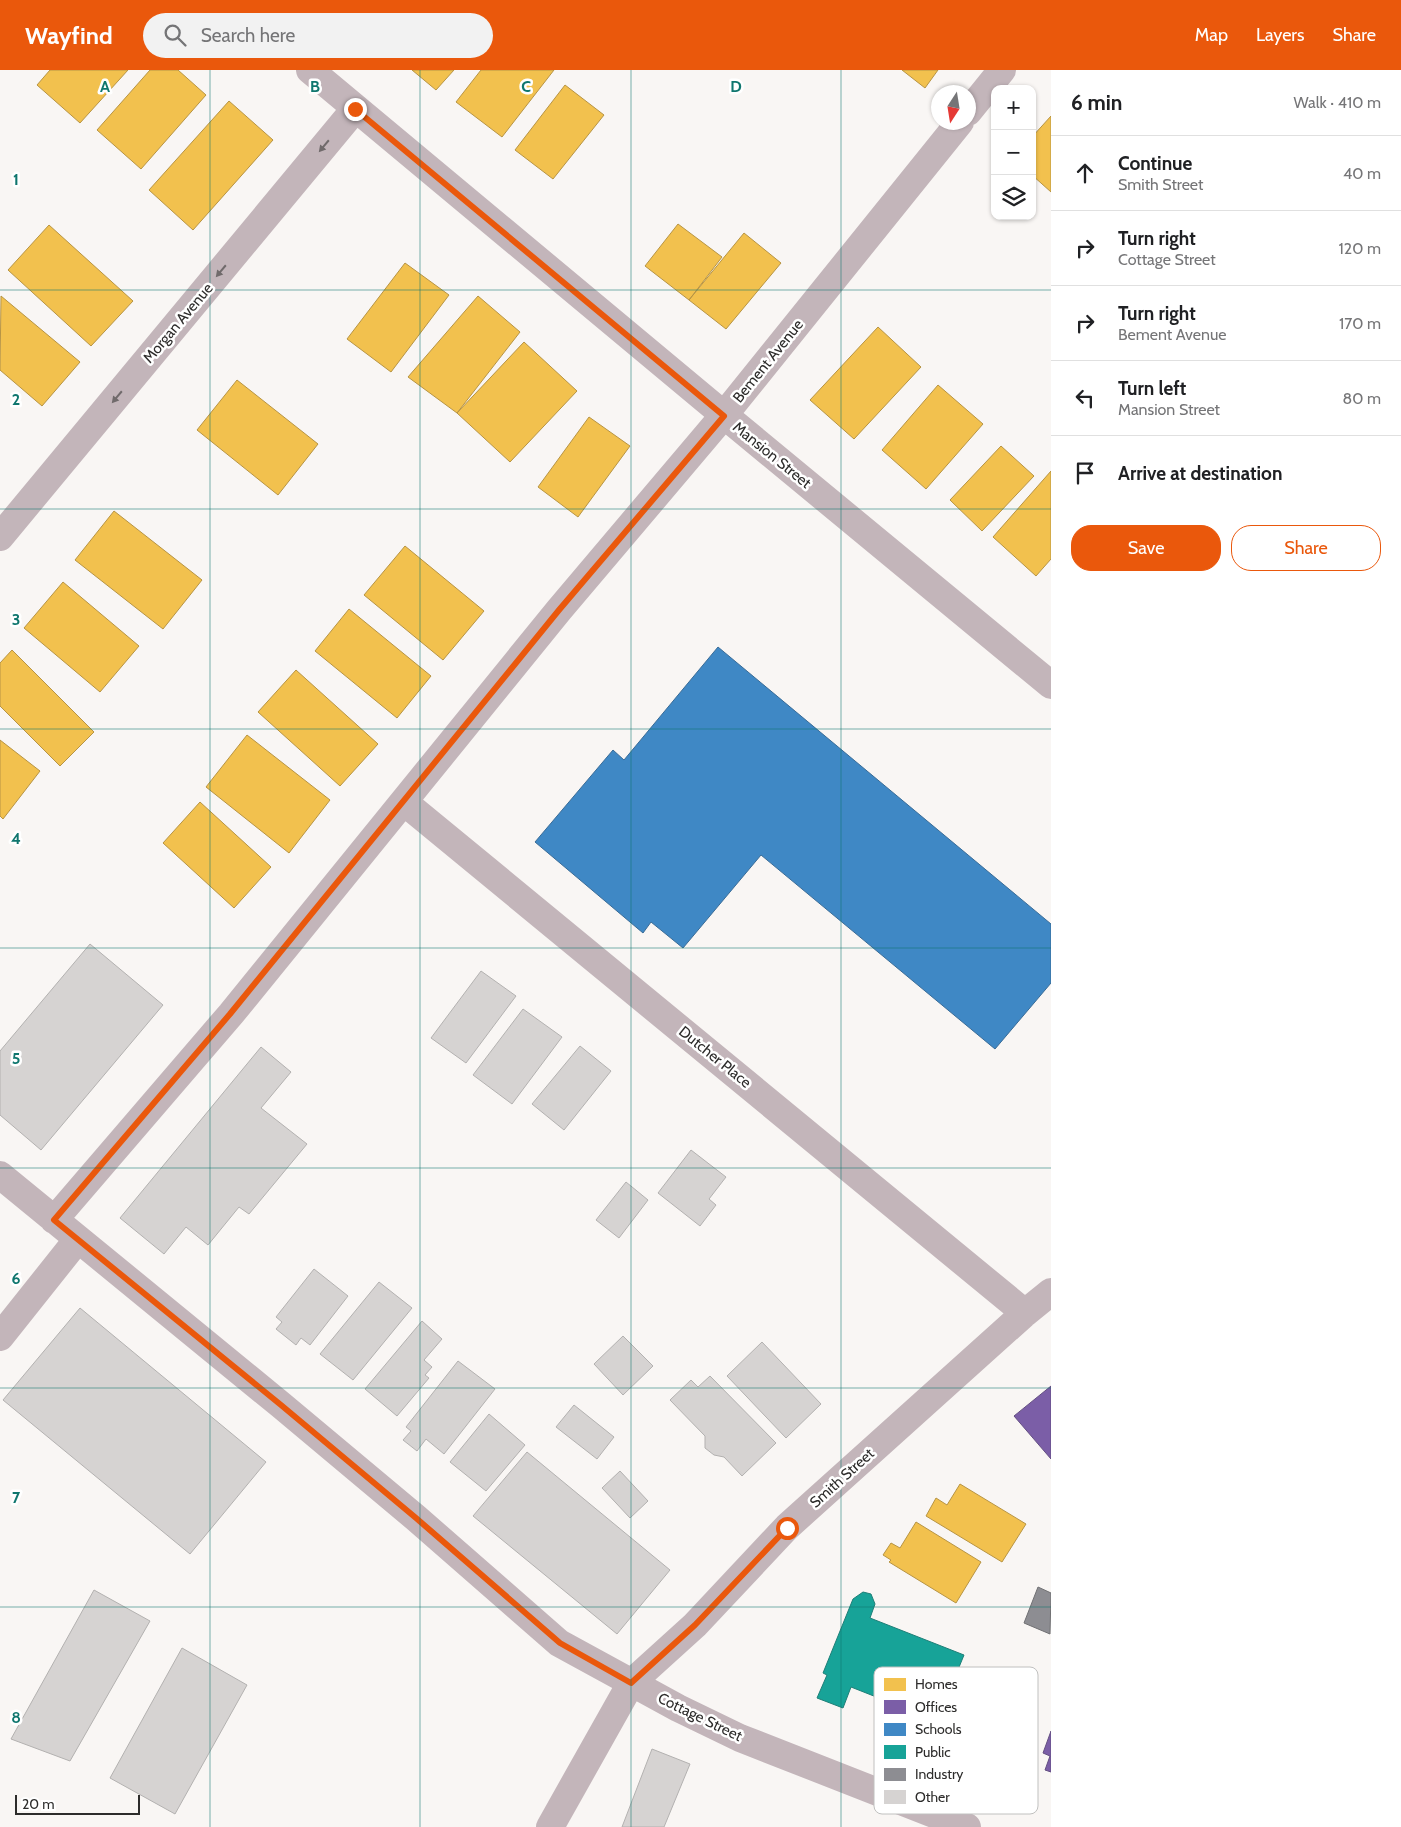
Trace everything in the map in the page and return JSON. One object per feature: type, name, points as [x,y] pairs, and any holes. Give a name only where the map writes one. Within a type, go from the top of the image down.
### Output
[{"type":"street","name":"Mansion Street","points":[[310,70],[724,416],[1051,685]]},
{"type":"street","points":[[976,102],[1002,70]]},
{"type":"street","name":"Morgan Avenue","points":[[0,537],[355,109]]},
{"type":"street","name":"Bement Avenue","points":[[54,1220],[230,1014],[559,610],[724,416],[954,130]]},
{"type":"street","name":"Dutcher Place","points":[[404,802],[1025,1313]]},
{"type":"street","name":"Cottage Street","points":[[0,1175],[416,1518],[560,1643],[631,1683],[740,1738],[874,1791]]},
{"type":"street","points":[[0,1337],[78,1239]]},
{"type":"street","name":"Smith Street","points":[[550,1827],[631,1683],[695,1625],[787,1528],[1025,1313],[1051,1292]]},
{"type":"street","name":"Cottage Street","points":[[934,1814],[967,1827]]},
{"type":"building: Homes","points":[[50,70],[128,70],[80,123],[37,85]]},
{"type":"building: Homes","points":[[150,70],[178,70],[206,95],[141,169],[97,130]]},
{"type":"building: Homes","points":[[412,70],[454,70],[436,90]]},
{"type":"building: Homes","points":[[481,70],[554,70],[502,137],[456,102]]},
{"type":"building: Homes","points":[[902,70],[938,70],[925,88]]},
{"type":"building: Homes","points":[[565,85],[604,115],[553,179],[515,150]]},
{"type":"building: Homes","points":[[229,101],[273,140],[193,230],[149,190]]},
{"type":"building: Homes","points":[[1051,116],[1051,192],[1036,179],[1036,133]]},
{"type":"building: Homes","points":[[678,224],[722,257],[689,300],[645,266]]},
{"type":"building: Homes","points":[[49,225],[133,301],[91,346],[8,270]]},
{"type":"building: Homes","points":[[744,233],[781,263],[726,329],[689,300]]},
{"type":"building: Homes","points":[[405,263],[449,295],[391,372],[347,339]]},
{"type":"building: Homes","points":[[1,296],[80,362],[42,406],[0,370]]},
{"type":"building: Homes","points":[[478,296],[520,332],[457,413],[408,377]]},
{"type":"building: Homes","points":[[878,327],[921,367],[854,439],[810,400]]},
{"type":"building: Homes","points":[[524,342],[577,391],[510,462],[457,413]]},
{"type":"building: Homes","points":[[237,380],[318,444],[278,495],[197,430]]},
{"type":"building: Homes","points":[[938,385],[983,424],[926,489],[882,450]]},
{"type":"building: Homes","points":[[589,417],[630,446],[578,517],[538,487]]},
{"type":"building: Homes","points":[[1001,446],[1034,476],[982,531],[950,500]]},
{"type":"building: Homes","points":[[1051,471],[1051,559],[1036,576],[993,537]]},
{"type":"building: Homes","points":[[114,511],[202,580],[163,629],[75,560]]},
{"type":"building: Homes","points":[[405,546],[484,611],[443,660],[364,595]]},
{"type":"building: Homes","points":[[63,582],[139,646],[100,692],[24,628]]},
{"type":"building: Homes","points":[[349,609],[431,676],[397,718],[315,651]]},
{"type":"building: Homes","points":[[12,650],[94,732],[60,766],[0,706],[0,663]]},
{"type":"building: Homes","points":[[296,670],[378,744],[340,786],[258,712]]},
{"type":"building: Homes","points":[[247,735],[330,800],[289,853],[206,787]]},
{"type":"building: Homes","points":[[0,740],[40,771],[3,819],[0,816]]},
{"type":"building: Homes","points":[[200,802],[271,867],[234,908],[163,843]]},
{"type":"building: Homes","points":[[960,1484],[1026,1524],[1002,1562],[926,1516],[936,1498],[947,1505]]},
{"type":"building: Homes","points":[[916,1522],[981,1562],[956,1603],[889,1562],[891,1560],[883,1555],[891,1543],[900,1548]]},
{"type":"building: Offices","points":[[1051,1386],[1051,1459],[1014,1416]]},
{"type":"building: Offices","points":[[1051,1731],[1051,1772],[1045,1770],[1050,1756],[1043,1753]]},
{"type":"building: Schools","points":[[718,647],[1051,924],[1051,983],[995,1049],[761,855],[683,948],[651,922],[643,933],[535,842],[613,750],[624,760]]},
{"type":"building: Public","points":[[863,1592],[871,1594],[875,1604],[870,1618],[964,1655],[959,1667],[874,1667],[874,1696],[851,1687],[843,1708],[817,1698],[827,1675],[823,1673],[853,1599]]},
{"type":"building: Industry","points":[[1038,1587],[1051,1593],[1050,1634],[1024,1623]]},
{"type":"building: Other","points":[[90,944],[163,1005],[41,1150],[0,1115],[0,1051]]},
{"type":"building: Other","points":[[481,971],[516,996],[466,1063],[431,1038]]},
{"type":"building: Other","points":[[523,1009],[562,1037],[512,1104],[473,1075]]},
{"type":"building: Other","points":[[580,1046],[611,1071],[564,1130],[532,1104]]},
{"type":"building: Other","points":[[261,1047],[291,1072],[261,1108],[307,1144],[249,1214],[239,1207],[208,1245],[186,1227],[164,1254],[120,1218]]},
{"type":"building: Other","points":[[691,1150],[726,1177],[709,1199],[716,1205],[700,1226],[658,1193]]},
{"type":"building: Other","points":[[626,1182],[648,1200],[619,1238],[596,1220]]},
{"type":"building: Other","points":[[314,1269],[348,1296],[310,1345],[301,1338],[296,1345],[276,1329],[282,1322],[276,1317]]},
{"type":"building: Other","points":[[379,1282],[412,1308],[353,1380],[320,1354]]},
{"type":"building: Other","points":[[80,1308],[266,1462],[190,1554],[3,1400]]},
{"type":"building: Other","points":[[422,1321],[442,1339],[424,1360],[432,1367],[425,1375],[429,1378],[397,1416],[365,1389]]},
{"type":"building: Other","points":[[623,1336],[653,1366],[623,1395],[594,1364]]},
{"type":"building: Other","points":[[762,1342],[821,1404],[786,1438],[727,1376]]},
{"type":"building: Other","points":[[458,1361],[495,1389],[444,1454],[426,1439],[417,1451],[403,1440],[411,1431],[406,1427]]},
{"type":"building: Other","points":[[710,1376],[776,1443],[742,1476],[724,1457],[714,1455],[705,1448],[705,1436],[670,1400],[691,1380],[698,1387]]},
{"type":"building: Other","points":[[574,1405],[614,1437],[597,1459],[556,1427]]},
{"type":"building: Other","points":[[489,1414],[525,1445],[486,1491],[450,1462]]},
{"type":"building: Other","points":[[527,1452],[670,1570],[617,1634],[473,1516]]},
{"type":"building: Other","points":[[620,1471],[648,1501],[630,1518],[602,1488]]},
{"type":"building: Other","points":[[94,1590],[150,1621],[70,1761],[11,1739]]},
{"type":"building: Other","points":[[182,1648],[247,1685],[175,1814],[110,1778]]},
{"type":"building: Other","points":[[652,1749],[690,1764],[664,1827],[622,1827]]},
{"type":"route","points":[[355,109],[724,416],[559,610],[230,1014],[54,1220],[281,1405],[416,1518],[560,1643],[631,1683],[680,1640],[787,1528]]}]
